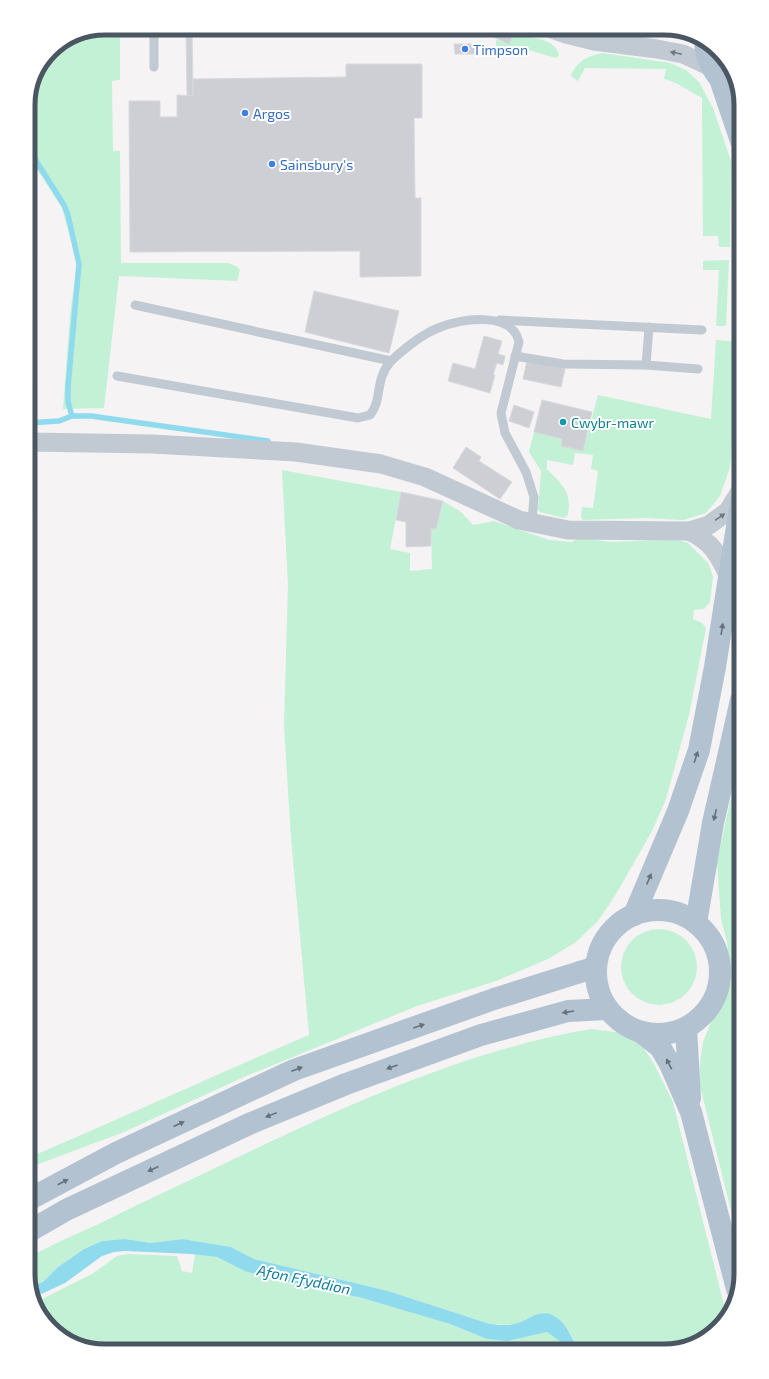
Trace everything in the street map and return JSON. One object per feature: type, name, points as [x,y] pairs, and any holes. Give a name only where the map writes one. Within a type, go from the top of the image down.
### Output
[{"type":"main road","points":[[705,48],[734,122]]},
{"type":"main road","points":[[715,72],[724,82],[732,86]]},
{"type":"main road","points":[[634,915],[678,811],[698,750],[715,667],[734,551]]},
{"type":"main road","points":[[696,923],[713,823],[734,731]]},
{"type":"main road","points":[[641,1032],[666,1034],[686,1028],[697,1021],[711,1005],[718,988],[720,966],[710,939],[696,923],[677,913],[655,910],[634,915],[610,932],[602,946],[596,967],[598,989],[607,1008],[621,1023],[641,1032],[660,1046],[670,1064],[691,1112],[734,1276]]},
{"type":"main road","points":[[35,1196],[116,1153],[294,1070],[487,1002],[596,967]]},
{"type":"main road","points":[[35,1228],[66,1210],[249,1124],[346,1084],[481,1035],[568,1011],[607,1008]]},
{"type":"main road","points":[[686,1028],[691,1112]]},
{"type":"street","points":[[572,35],[594,41],[658,48],[683,54],[715,72]]},
{"type":"street","points":[[35,442],[152,444],[296,452],[381,464],[425,477],[519,520],[568,530],[689,531],[709,525],[728,511],[734,501]]},
{"type":"street","points":[[689,531],[703,538],[717,551],[730,579]]},
{"type":"lane","points":[[154,35],[154,67]]},
{"type":"lane","points":[[135,305],[391,362]]},
{"type":"lane","points":[[490,320],[505,325],[517,334],[519,342],[501,413],[505,433],[526,472],[534,497],[532,522]]},
{"type":"lane","points":[[117,376],[358,418],[370,415],[375,409],[383,370],[391,362],[413,342],[438,328],[464,321],[490,320],[702,330]]},
{"type":"lane","points":[[646,365],[649,327]]},
{"type":"lane","points":[[515,356],[564,364],[646,365],[698,369]]},
{"type":"green space","points":[[120,35],[120,80],[112,81],[113,151],[120,151],[121,263],[228,263],[236,266],[240,270],[237,281],[119,276],[104,408],[63,409],[70,315],[77,263],[62,208],[35,166],[35,100],[37,87],[49,62],[66,47],[78,40],[91,36]]},
{"type":"green space","points":[[513,35],[533,37],[547,41],[556,49],[559,55],[556,58],[518,47],[496,46],[496,40],[509,43]]},
{"type":"green space","points":[[603,53],[670,63],[686,70],[699,82],[713,108],[731,161],[730,247],[719,247],[718,236],[703,236],[702,98],[676,83],[664,79],[666,69],[585,68],[578,81],[571,76],[576,66],[583,60]]},
{"type":"green space","points":[[729,260],[726,326],[716,326],[719,270],[703,270],[703,261]]},
{"type":"green space","points":[[734,274],[734,326],[732,326]]},
{"type":"green space","points":[[716,340],[734,342],[734,417],[730,467],[720,496],[706,513],[683,520],[644,518],[583,520],[581,517],[582,507],[593,508],[598,471],[591,469],[593,455],[575,453],[573,465],[547,460],[547,469],[565,489],[567,494],[569,500],[568,515],[564,518],[540,512],[538,510],[541,471],[529,452],[534,432],[562,439],[561,446],[583,451],[598,395],[711,419]]},
{"type":"green space","points":[[282,470],[401,492],[390,549],[410,553],[410,571],[432,569],[431,528],[436,529],[443,501],[461,512],[473,525],[494,521],[549,540],[572,542],[578,538],[611,542],[676,539],[688,543],[709,564],[713,577],[710,602],[704,609],[694,610],[693,619],[702,623],[706,628],[689,715],[666,799],[652,831],[616,894],[598,921],[576,942],[550,958],[496,981],[417,1006],[244,1077],[124,1132],[35,1165],[35,1155],[309,1035],[291,838],[284,726],[288,585]]},
{"type":"green space","points":[[734,783],[734,1223],[700,1086],[700,1063],[703,1042],[711,1022],[726,993],[731,977],[727,942],[721,919],[717,862]]},
{"type":"green space","points":[[659,929],[673,932],[686,940],[694,953],[697,967],[694,981],[686,994],[673,1002],[659,1005],[645,1002],[632,994],[624,981],[621,967],[624,953],[632,940],[645,932]]},
{"type":"green space","points":[[591,1029],[623,1033],[642,1046],[653,1062],[673,1102],[725,1308],[717,1320],[707,1330],[699,1335],[678,1343],[576,1344],[563,1323],[549,1314],[539,1314],[515,1324],[490,1324],[388,1291],[254,1259],[231,1247],[182,1239],[151,1243],[125,1239],[102,1241],[84,1249],[58,1267],[43,1282],[36,1285],[35,1254],[58,1242],[311,1123],[366,1099],[477,1057],[534,1041]]},
{"type":"green space","points":[[127,1254],[177,1256],[182,1271],[192,1273],[195,1254],[217,1257],[266,1277],[362,1298],[450,1324],[487,1339],[533,1335],[547,1332],[564,1344],[100,1344],[91,1343],[74,1337],[59,1327],[52,1320],[40,1300],[92,1274],[117,1256]]},
{"type":"water","name":"Afon Ffyddion","points":[[125,1239],[151,1243],[182,1239],[231,1247],[254,1259],[388,1291],[490,1324],[511,1325],[539,1314],[549,1314],[563,1323],[576,1344],[564,1344],[547,1332],[507,1341],[487,1339],[450,1324],[362,1298],[266,1277],[245,1271],[217,1257],[191,1254],[125,1251],[114,1252],[102,1256],[65,1283],[38,1296],[36,1285],[43,1282],[58,1267],[84,1249],[102,1241]]},
{"type":"building","points":[[186,35],[192,35],[193,96],[187,95]]},
{"type":"building","points":[[494,35],[507,35],[512,37],[509,44],[493,37]]},
{"type":"building","name":"Timpson","points":[[454,44],[475,44],[475,54],[455,54]]},
{"type":"building","name":"Sainsbury's","points":[[346,64],[422,64],[422,118],[414,118],[415,198],[421,198],[421,276],[360,277],[360,251],[130,252],[129,101],[160,101],[160,117],[177,117],[177,95],[193,96],[193,79],[346,77]]},
{"type":"building","points":[[314,291],[399,311],[389,353],[305,332]]},
{"type":"building","points":[[484,336],[502,341],[498,354],[505,356],[503,365],[497,363],[490,393],[448,381],[453,363],[475,369]]},
{"type":"building","points":[[527,361],[565,369],[561,387],[523,379]]},
{"type":"building","name":"Cwybr-mawr","points":[[542,400],[592,412],[583,451],[561,446],[562,439],[534,432]]},
{"type":"building","points":[[514,405],[534,412],[529,428],[509,421]]},
{"type":"building","points":[[466,447],[481,457],[479,461],[512,482],[500,499],[453,468]]},
{"type":"building","points":[[401,492],[443,501],[436,529],[431,528],[431,546],[406,547],[406,522],[396,520]]},
{"type":"waterway","points":[[35,159],[64,205],[68,215],[79,264],[68,387],[68,402],[72,416],[59,421],[35,423]]},
{"type":"waterway","points":[[72,416],[91,416],[268,441]]},
{"type":"place","name":"Timpson","points":[[465,49]]},
{"type":"place","name":"Argos","points":[[245,113]]},
{"type":"place","name":"Sainsbury's","points":[[272,164]]},
{"type":"place","name":"Cwybr-mawr","points":[[563,422]]}]
